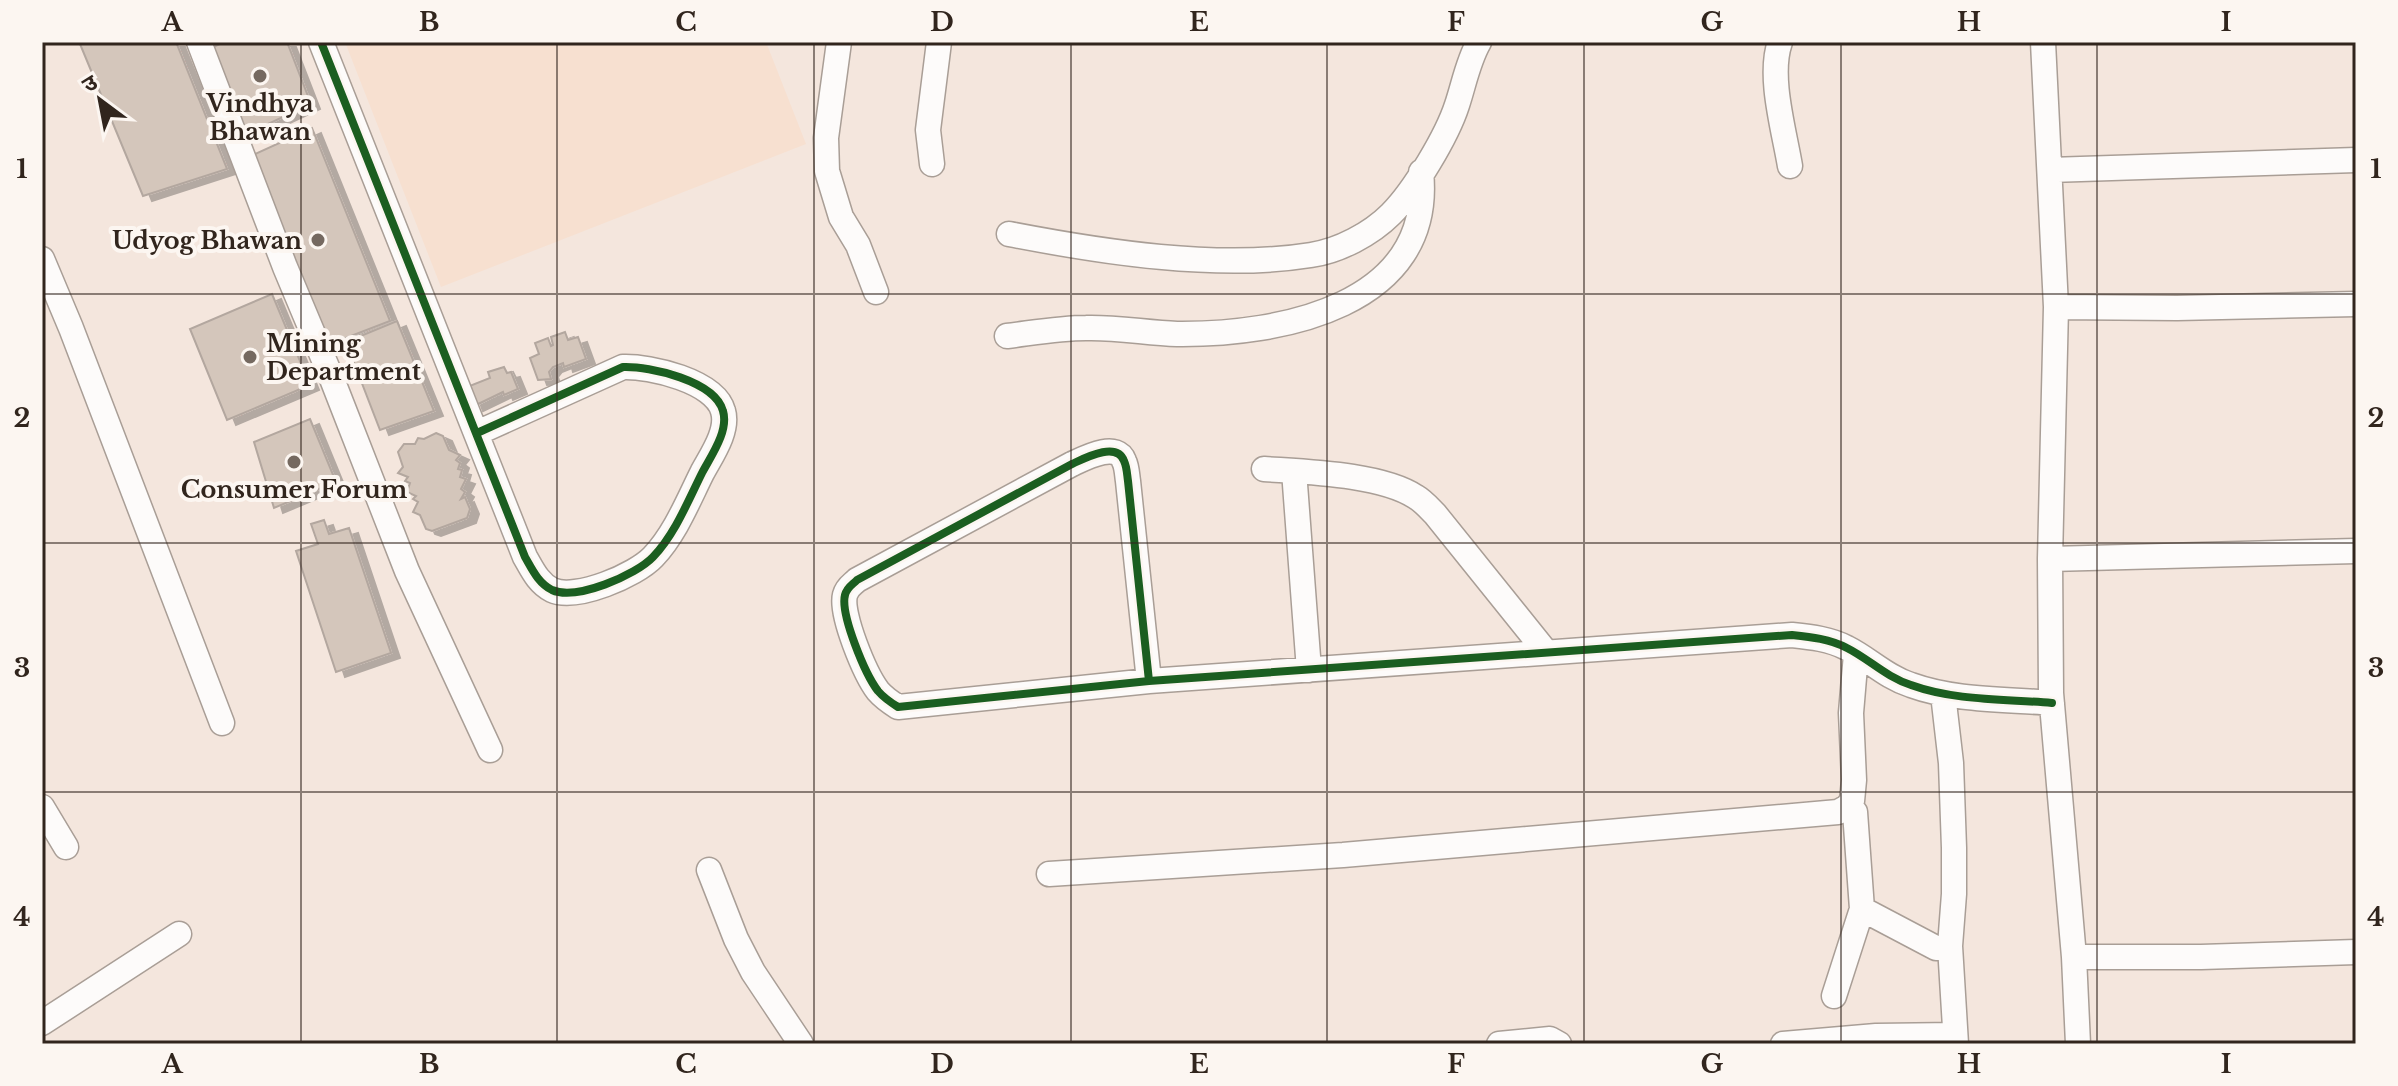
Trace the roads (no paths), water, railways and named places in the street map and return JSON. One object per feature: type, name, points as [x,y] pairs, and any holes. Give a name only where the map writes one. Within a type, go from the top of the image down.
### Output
[{"type":"street","points":[[199,42],[407,571],[490,750]]},
{"type":"street","points":[[321,42],[525,557],[537,578],[552,590],[585,590],[626,575],[653,557],[669,537],[713,452],[724,426],[725,415],[715,395],[702,387],[661,371],[623,367],[477,433]]},
{"type":"street","points":[[839,42],[826,138],[827,171],[841,217],[858,245],[876,292]]},
{"type":"street","points":[[932,164],[928,130],[939,42]]},
{"type":"street","points":[[1009,234],[1093,250],[1236,261],[1312,255],[1338,248],[1367,233],[1392,214],[1436,151],[1456,108],[1479,42]]},
{"type":"street","points":[[1780,42],[1776,53],[1776,75],[1790,166]]},
{"type":"street","points":[[2043,42],[2056,307],[2050,559],[2052,703],[2074,957],[2078,1044]]},
{"type":"street","points":[[2050,170],[2356,160]]},
{"type":"street","points":[[1007,336],[1081,327],[1177,334],[1259,328],[1334,309],[1370,290],[1389,274],[1411,243],[1421,216],[1421,172]]},
{"type":"street","points":[[42,259],[222,723]]},
{"type":"street","points":[[2056,307],[2356,304]]},
{"type":"street","points":[[1149,681],[1128,481],[1124,460],[1113,451],[1093,454],[1072,464],[857,580],[847,589],[844,597],[845,611],[864,665],[877,690],[898,707],[1149,681],[1792,635],[1822,638],[1846,648],[1875,668],[1907,684],[1943,694],[2052,703]]},
{"type":"street","points":[[1264,469],[1322,473],[1392,486],[1417,497],[1435,514],[1546,652]]},
{"type":"street","points":[[1294,471],[1309,670]]},
{"type":"street","points":[[2050,559],[2356,551]]},
{"type":"street","points":[[1049,874],[1358,854],[1838,812],[1852,801],[1851,713],[1856,654]]},
{"type":"street","points":[[1783,1044],[1876,1036],[1955,1039],[1950,946],[1954,848],[1951,763],[1943,694]]},
{"type":"street","points":[[42,807],[66,847]]},
{"type":"street","points":[[1834,996],[1862,909],[1855,812]]},
{"type":"street","points":[[709,870],[736,939],[753,972],[801,1044]]},
{"type":"street","points":[[1862,909],[1936,948],[1950,946]]},
{"type":"street","points":[[42,1023],[179,934]]},
{"type":"street","points":[[2074,957],[2356,952]]},
{"type":"street","points":[[1499,1044],[1550,1039],[1559,1044]]},
{"type":"place","name":"Vindhya Bhawan","points":[[260,76]]},
{"type":"place","name":"Udyog Bhawan","points":[[318,240]]},
{"type":"place","name":"Mining Department","points":[[250,357]]},
{"type":"place","name":"Consumer Forum","points":[[294,462]]}]
